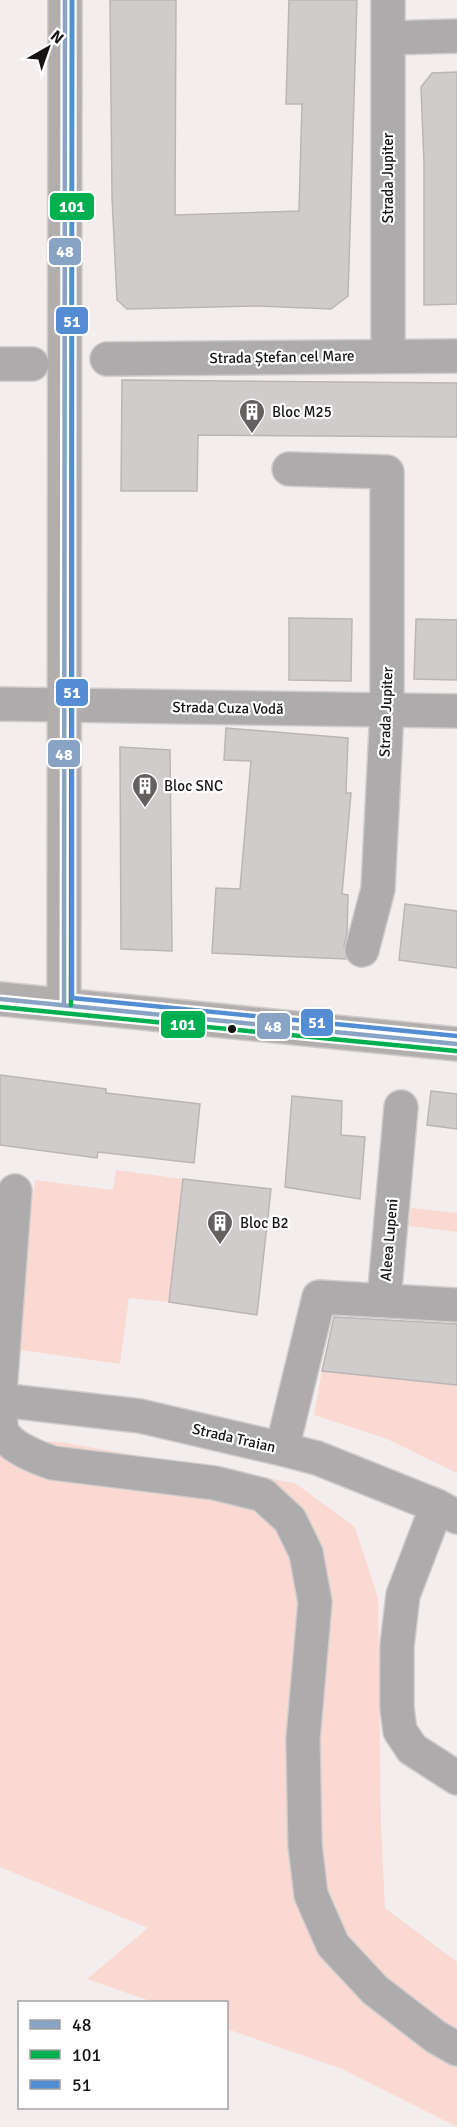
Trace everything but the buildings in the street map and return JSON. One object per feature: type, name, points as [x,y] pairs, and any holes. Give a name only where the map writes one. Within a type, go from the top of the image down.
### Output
[{"type":"main road","points":[[64,1005],[65,0]]},
{"type":"main road","points":[[0,999],[457,1044]]},
{"type":"street","name":"Strada Jupiter","points":[[388,0],[388,356]]},
{"type":"street","points":[[388,38],[457,36]]},
{"type":"street","name":"Strada Ștefan cel Mare","points":[[107,359],[457,356]]},
{"type":"street","name":"Strada Jupiter","points":[[289,469],[387,472],[387,710],[378,890],[362,950]]},
{"type":"street","name":"Strada Cuza Vodă","points":[[0,704],[457,711]]},
{"type":"street","name":"Aleea Lupeni","points":[[401,1107],[384,1300],[457,1305]]},
{"type":"street","points":[[0,1391],[15,1191]]},
{"type":"street","points":[[282,1449],[319,1297],[384,1300]]},
{"type":"street","points":[[1,1413],[15,1444],[32,1456],[53,1463],[215,1482],[263,1495],[290,1520],[306,1553],[315,1602],[303,1739],[305,1845],[311,1895],[333,1945],[375,1990],[436,2037],[457,2049]]},
{"type":"street","name":"Strada Traian","points":[[1,1413],[140,1416],[316,1458],[447,1512]]},
{"type":"street","points":[[447,1512],[403,1595],[397,1646],[397,1708],[400,1731],[412,1749],[457,1778]]},
{"type":"shaded area","points":[[116,1170],[183,1179],[169,1302],[129,1298],[120,1364],[14,1349],[35,1180],[113,1190]]},
{"type":"shaded area","points":[[411,1208],[457,1213],[457,1232],[409,1226]]},
{"type":"shaded area","points":[[322,1371],[457,1385],[457,1473],[387,1439],[314,1415]]},
{"type":"shaded area","points":[[0,1440],[61,1442],[295,1483],[355,1527],[378,1598],[381,1825],[385,1908],[457,1962],[457,2127],[342,2069],[228,2029],[228,2001],[150,2001],[87,1979],[148,1928],[0,1867]]},
{"type":"transit line","name":"48","points":[[64,1005],[65,0]]},
{"type":"transit line","name":"101","points":[[71,1005],[72,0]]},
{"type":"transit line","name":"51","points":[[72,0],[72,998],[457,1036]]},
{"type":"transit line","name":"48","points":[[0,999],[457,1044]]},
{"type":"transit line","name":"101","points":[[0,1007],[456,1051]]},
{"type":"place","name":"Bloc M25","points":[[252,435]]},
{"type":"place","name":"Bloc SNC","points":[[145,809]]},
{"type":"place","name":"Bloc B2","points":[[220,1246]]}]
